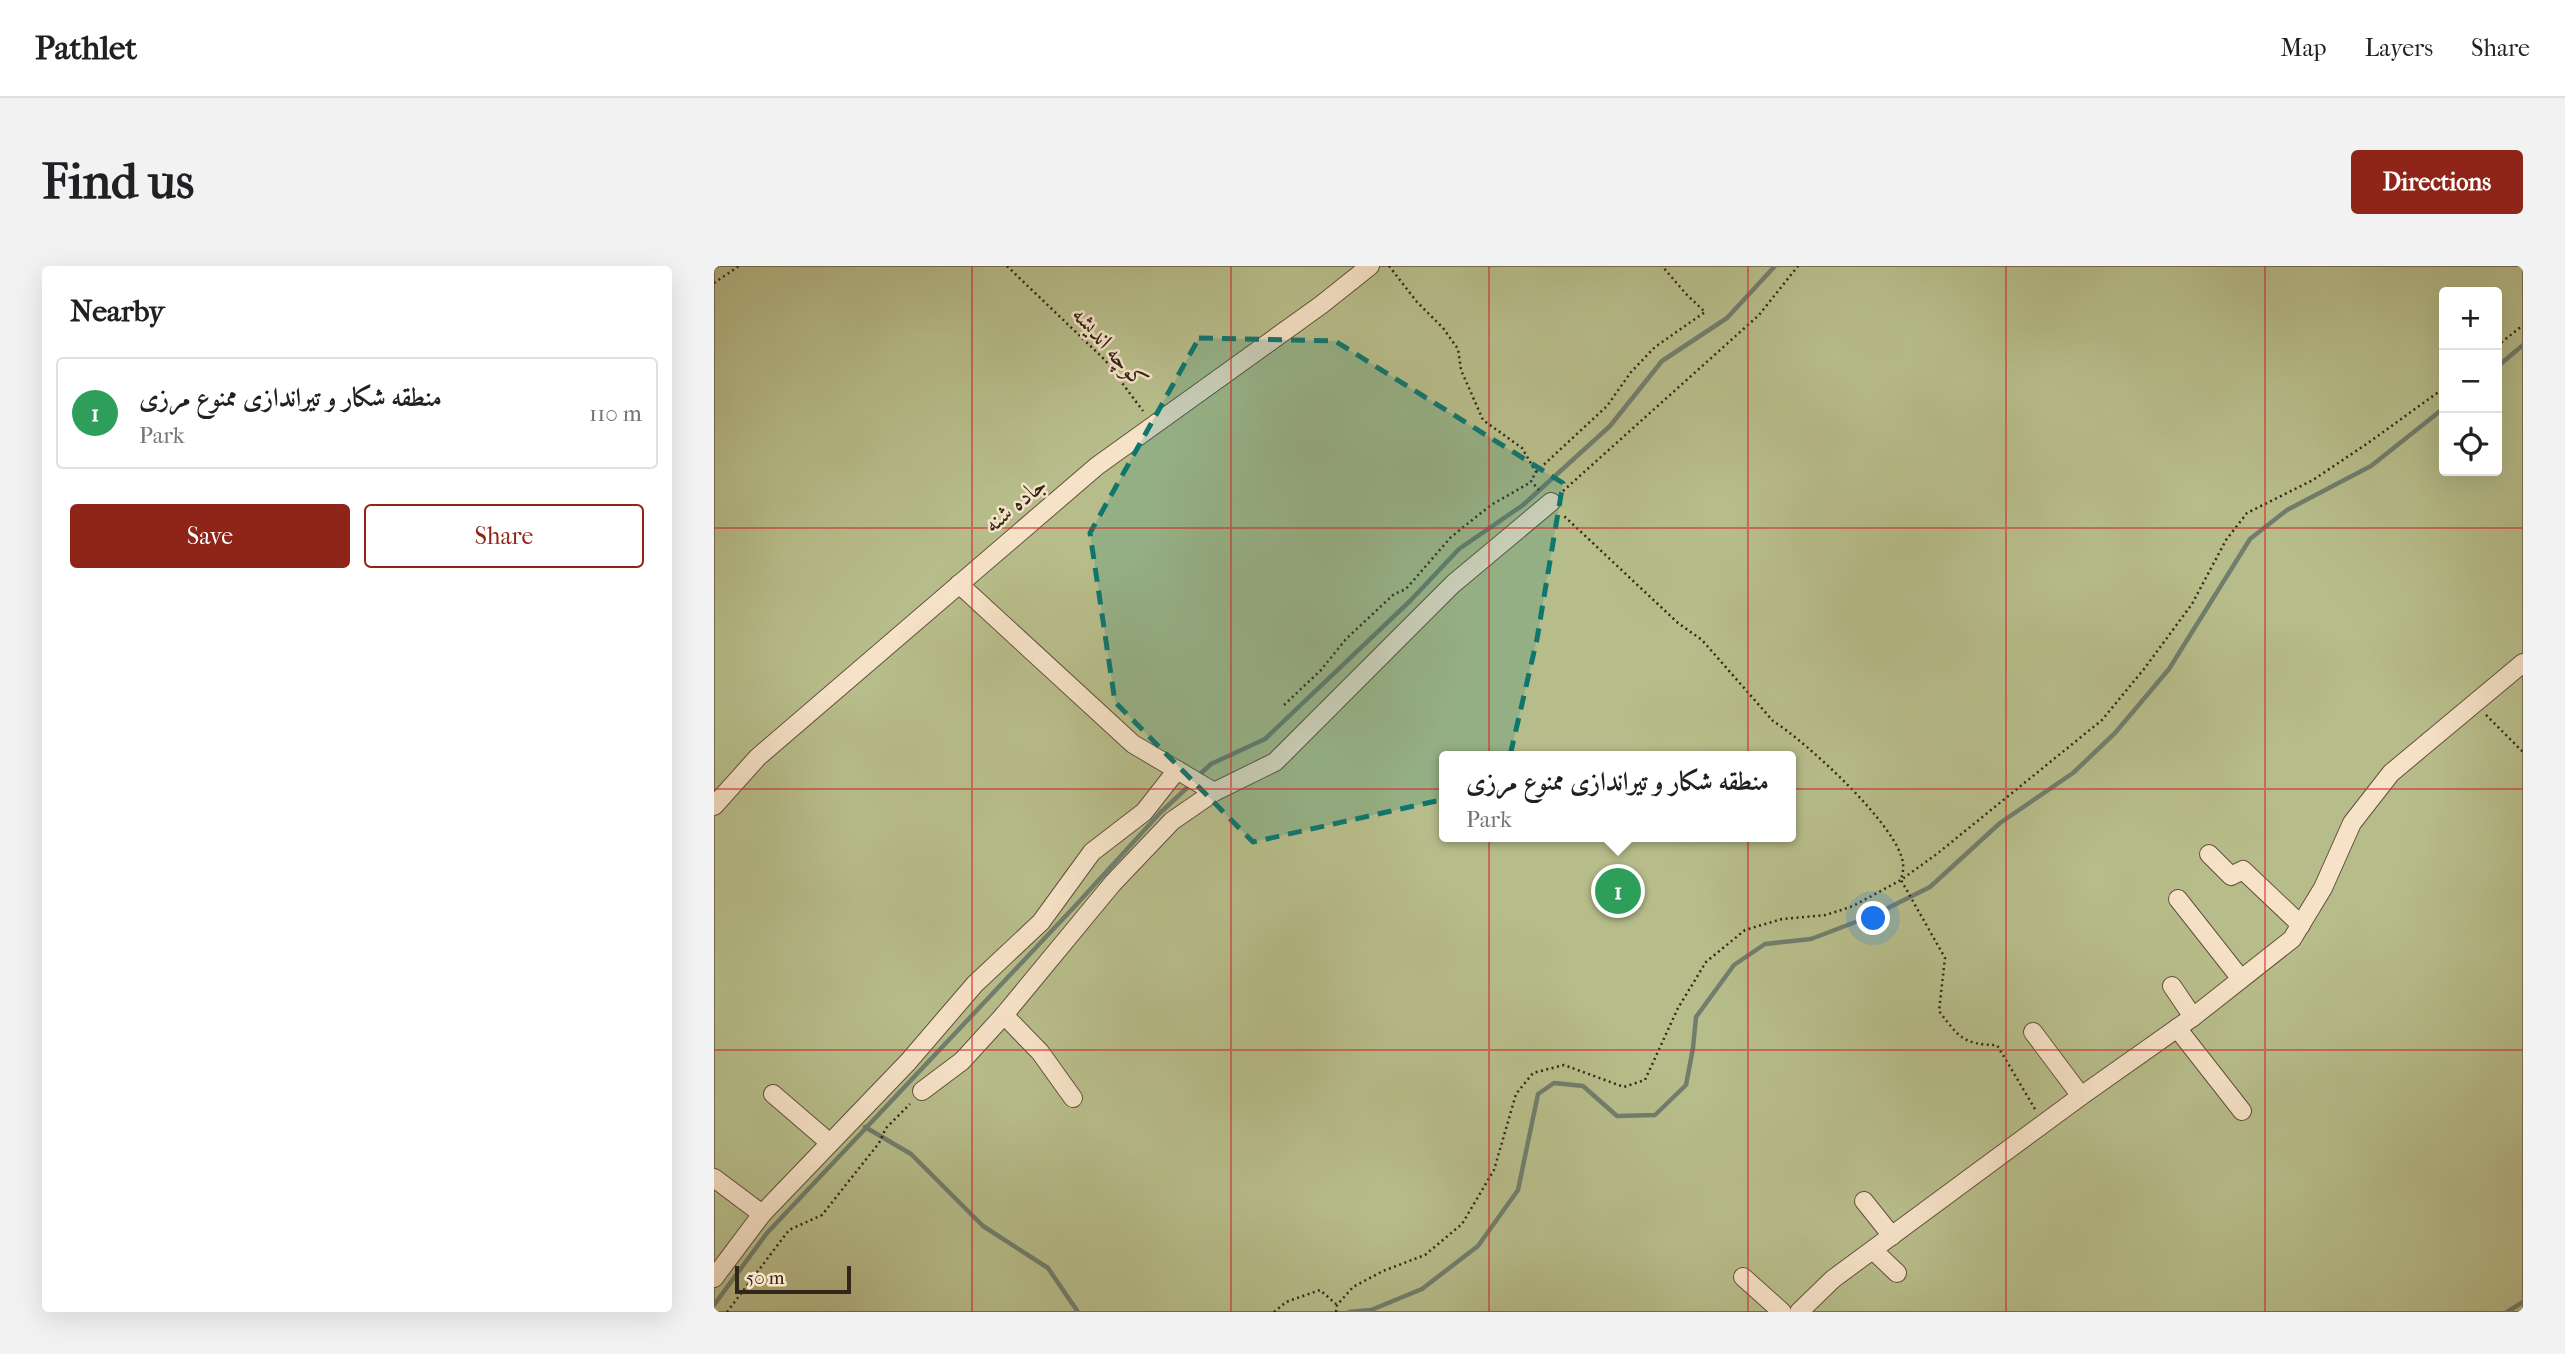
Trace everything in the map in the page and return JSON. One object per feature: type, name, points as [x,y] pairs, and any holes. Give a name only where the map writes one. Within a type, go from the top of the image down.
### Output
[{"type":"street","name":"جاده شنه","points":[[714,806],[758,757],[1097,466],[1370,266]]},
{"type":"street","points":[[922,1091],[962,1061],[1004,1015],[1113,883],[1172,821],[1208,789],[1275,762],[1453,584],[1551,502]]},
{"type":"street","points":[[959,583],[1133,744],[1208,789]]},
{"type":"street","points":[[1799,1312],[1833,1279],[2193,1017],[2292,939],[2323,888],[2353,823],[2390,773],[2523,663]]},
{"type":"street","points":[[714,1278],[762,1214],[908,1062],[975,984],[1041,922],[1092,852],[1144,812],[1181,773]]},
{"type":"street","points":[[2209,854],[2231,877],[2243,870],[2301,925]]},
{"type":"street","points":[[2178,899],[2241,979]]},
{"type":"street","points":[[2172,986],[2193,1017]]},
{"type":"street","points":[[1004,1015],[1040,1052],[1073,1098]]},
{"type":"street","points":[[2177,1028],[2242,1111]]},
{"type":"street","points":[[2033,1032],[2081,1096]]},
{"type":"street","points":[[773,1094],[830,1143]]},
{"type":"street","points":[[714,1178],[762,1214]]},
{"type":"street","points":[[1864,1201],[1892,1236]]},
{"type":"street","points":[[1873,1250],[1897,1273]]},
{"type":"street","points":[[1743,1277],[1783,1312]]},
{"type":"path","points":[[714,283],[739,266]]},
{"type":"path","name":"کوچه اندیشه","points":[[1007,266],[1105,360],[1154,425]]},
{"type":"path","points":[[1390,266],[1458,349],[1461,370],[1483,420],[1522,448],[1536,472]]},
{"type":"path","points":[[1284,705],[1321,670],[1346,639],[1394,594],[1406,589],[1451,537],[1491,505],[1532,483],[1536,472],[1608,406],[1631,372],[1655,347],[1705,312],[1686,295],[1662,266]]},
{"type":"path","points":[[1798,266],[1759,314],[1551,502],[1678,623],[1702,640],[1773,721],[1787,730],[1844,782],[1892,836],[1903,863],[1901,880],[1945,958],[1939,1011],[1958,1036],[1984,1045],[1997,1045],[2043,1124]]},
{"type":"path","points":[[2502,342],[2523,325]]},
{"type":"path","points":[[1336,1312],[1337,1305],[1353,1287],[1383,1271],[1425,1255],[1462,1224],[1494,1170],[1516,1094],[1533,1073],[1564,1065],[1624,1087],[1645,1080],[1678,1008],[1706,962],[1745,930],[1782,919],[1826,915],[1853,906],[1901,880],[1938,853],[2102,720],[2192,604],[2226,540],[2247,513],[2313,480],[2439,392]]},
{"type":"path","points":[[2475,703],[2523,752]]},
{"type":"path","points":[[727,1312],[789,1230],[822,1215],[879,1143],[886,1128],[922,1091]]},
{"type":"path","points":[[1274,1312],[1286,1302],[1320,1290],[1337,1305]]},
{"type":"highlighted area","points":[[1199,338],[1335,341],[1563,483],[1537,639],[1503,786],[1253,842],[1115,702],[1090,533]]},
{"type":"green space","points":[[714,266],[2523,266],[2523,1312],[714,1312]]},
{"type":"waterway","points":[[1198,776],[1211,764],[1265,739],[1410,601],[1459,549],[1523,505],[1610,426],[1662,361],[1727,318],[1775,266]]},
{"type":"waterway","points":[[2502,363],[2523,345]]},
{"type":"waterway","points":[[1349,1312],[1371,1310],[1422,1289],[1478,1246],[1518,1190],[1538,1094],[1554,1083],[1583,1086],[1617,1116],[1655,1115],[1686,1085],[1696,1017],[1734,965],[1765,944],[1811,939],[1874,915],[1930,887],[2000,823],[2073,773],[2115,733],[2169,669],[2250,539],[2287,510],[2371,466],[2439,412]]},
{"type":"waterway","points":[[714,1305],[767,1233],[1160,813],[1190,785]]},
{"type":"waterway","points":[[865,1127],[911,1154],[983,1226],[1048,1268],[1078,1312]]},
{"type":"waterway","points":[[2507,1312],[2523,1302]]},
{"type":"place","name":"منطقه شکار و تیراندازی ممنوع مرزی","points":[[1618,891]]}]
